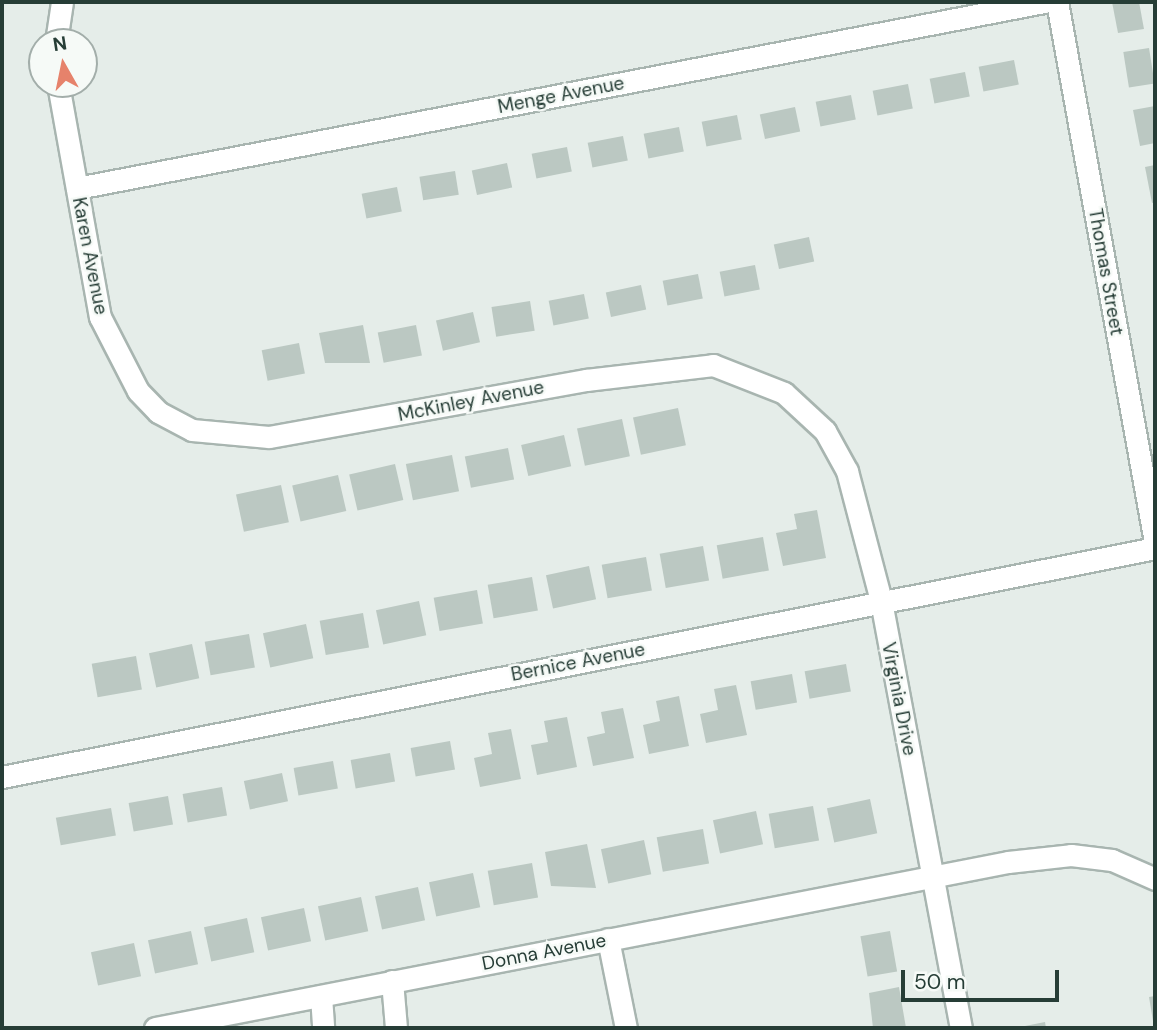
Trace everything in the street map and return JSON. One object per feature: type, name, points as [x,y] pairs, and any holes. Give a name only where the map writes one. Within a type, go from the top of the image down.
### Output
[{"type":"street","points":[[58,28],[62,2]]},
{"type":"street","name":"Menge Avenue","points":[[77,188],[1044,2]]},
{"type":"street","name":"Thomas Street","points":[[1057,2],[1155,542]]},
{"type":"street","name":"Karen Avenue","points":[[61,98],[100,317],[119,362],[158,412]]},
{"type":"street","name":"McKinley Avenue","points":[[158,412],[192,430],[269,437],[586,380],[713,365],[784,393]]},
{"type":"street","name":"Virginia Drive","points":[[784,393],[825,431],[847,471],[881,601],[961,1028]]},
{"type":"street","name":"Bernice Avenue","points":[[2,777],[1155,548]]},
{"type":"street","points":[[933,876],[1071,855],[1112,860],[1155,879]]},
{"type":"street","name":"Donna Avenue","points":[[155,1028],[180,1026],[933,876]]},
{"type":"street","points":[[608,939],[626,1028]]},
{"type":"street","points":[[392,982],[396,1028]]},
{"type":"street","points":[[321,996],[323,1028]]},
{"type":"building","points":[[1112,2],[1139,2],[1144,29],[1118,33]]},
{"type":"building","points":[[1149,48],[1155,84],[1129,88],[1123,52]]},
{"type":"building","points":[[1014,60],[1019,85],[983,91],[979,67]]},
{"type":"building","points":[[965,72],[970,97],[934,103],[930,79]]},
{"type":"building","points":[[908,84],[913,109],[877,115],[873,91]]},
{"type":"building","points":[[851,95],[856,120],[820,126],[816,102]]},
{"type":"building","points":[[1155,106],[1155,143],[1140,146],[1133,110]]},
{"type":"building","points":[[795,107],[800,131],[765,139],[760,114]]},
{"type":"building","points":[[737,115],[742,140],[706,146],[702,122]]},
{"type":"building","points":[[679,127],[684,152],[648,158],[644,134]]},
{"type":"building","points":[[623,136],[628,161],[592,167],[588,143]]},
{"type":"building","points":[[567,147],[572,172],[536,178],[532,154]]},
{"type":"building","points":[[507,163],[512,187],[477,195],[472,170]]},
{"type":"building","points":[[1155,165],[1155,202],[1152,203],[1145,167]]},
{"type":"building","points":[[455,171],[459,195],[423,200],[419,177]]},
{"type":"building","points":[[397,187],[402,212],[366,218],[362,194]]},
{"type":"building","points":[[809,237],[814,261],[779,269],[774,244]]},
{"type":"building","points":[[755,265],[760,290],[724,296],[720,272]]},
{"type":"building","points":[[698,274],[703,299],[667,305],[663,281]]},
{"type":"building","points":[[641,285],[646,309],[611,317],[606,292]]},
{"type":"building","points":[[584,294],[589,319],[553,325],[549,301]]},
{"type":"building","points":[[530,301],[535,331],[496,337],[491,307]]},
{"type":"building","points":[[473,312],[480,342],[443,351],[436,321]]},
{"type":"building","points":[[363,325],[370,363],[325,363],[319,333]]},
{"type":"building","points":[[416,325],[422,355],[384,363],[378,332]]},
{"type":"building","points":[[299,343],[305,373],[268,381],[262,350]]},
{"type":"building","points":[[678,408],[686,445],[641,455],[633,418]]},
{"type":"building","points":[[622,419],[630,456],[585,466],[577,429]]},
{"type":"building","points":[[564,435],[571,466],[528,476],[521,445]]},
{"type":"building","points":[[508,448],[514,479],[471,488],[465,456]]},
{"type":"building","points":[[452,455],[459,491],[413,500],[406,464]]},
{"type":"building","points":[[395,464],[403,500],[358,511],[349,475]]},
{"type":"building","points":[[338,475],[346,511],[301,522],[292,486]]},
{"type":"building","points":[[281,485],[289,522],[244,532],[236,495]]},
{"type":"building","points":[[817,510],[826,558],[783,566],[776,533],[797,529],[794,514]]},
{"type":"building","points":[[763,537],[769,570],[723,579],[717,545]]},
{"type":"building","points":[[703,546],[709,580],[666,588],[660,554]]},
{"type":"building","points":[[646,557],[652,590],[608,598],[602,565]]},
{"type":"building","points":[[589,566],[596,599],[553,608],[546,575]]},
{"type":"building","points":[[532,577],[538,610],[494,618],[488,585]]},
{"type":"building","points":[[477,590],[483,623],[440,631],[434,598]]},
{"type":"building","points":[[419,601],[426,635],[383,644],[376,610]]},
{"type":"building","points":[[363,613],[369,647],[326,655],[320,621]]},
{"type":"building","points":[[306,624],[313,658],[270,667],[263,633]]},
{"type":"building","points":[[249,634],[255,667],[211,675],[205,642]]},
{"type":"building","points":[[192,644],[199,678],[156,687],[149,653]]},
{"type":"building","points":[[136,656],[142,689],[98,697],[92,664]]},
{"type":"building","points":[[846,664],[851,692],[810,699],[805,671]]},
{"type":"building","points":[[792,674],[797,703],[756,710],[751,681]]},
{"type":"building","points":[[736,685],[747,735],[706,743],[700,714],[718,710],[714,689]]},
{"type":"building","points":[[679,696],[689,746],[649,754],[643,725],[660,721],[656,701]]},
{"type":"building","points":[[623,708],[634,758],[593,766],[587,737],[605,733],[601,712]]},
{"type":"building","points":[[567,717],[577,767],[537,775],[531,745],[548,742],[544,721]]},
{"type":"building","points":[[511,729],[521,779],[480,787],[474,758],[492,754],[488,733]]},
{"type":"building","points":[[450,741],[455,770],[416,777],[411,748]]},
{"type":"building","points":[[390,753],[395,782],[356,789],[351,760]]},
{"type":"building","points":[[333,761],[338,789],[298,796],[294,768]]},
{"type":"building","points":[[282,773],[288,801],[250,809],[244,781]]},
{"type":"building","points":[[222,787],[227,816],[188,823],[183,794]]},
{"type":"building","points":[[168,796],[173,825],[134,832],[129,803]]},
{"type":"building","points":[[870,799],[877,833],[834,842],[827,808]]},
{"type":"building","points":[[813,806],[819,840],[775,848],[769,814]]},
{"type":"building","points":[[111,808],[116,836],[61,845],[56,818]]},
{"type":"building","points":[[756,811],[763,844],[720,853],[713,820]]},
{"type":"building","points":[[703,829],[709,863],[663,872],[657,837]]},
{"type":"building","points":[[644,840],[651,874],[608,883],[601,849]]},
{"type":"building","points":[[587,844],[596,888],[551,886],[545,852]]},
{"type":"building","points":[[532,863],[538,897],[494,905],[488,871]]},
{"type":"building","points":[[473,873],[480,907],[436,917],[429,882]]},
{"type":"building","points":[[418,887],[425,920],[382,929],[375,896]]},
{"type":"building","points":[[361,897],[368,931],[325,940],[318,906]]},
{"type":"building","points":[[304,908],[311,941],[268,950],[261,917]]},
{"type":"building","points":[[247,918],[254,952],[211,961],[204,927]]},
{"type":"building","points":[[191,931],[198,964],[155,973],[148,940]]},
{"type":"building","points":[[890,931],[897,971],[868,977],[860,936]]},
{"type":"building","points":[[134,943],[141,976],[98,985],[91,952]]},
{"type":"building","points":[[899,987],[906,1028],[873,1028],[869,993]]},
{"type":"building","points":[[1155,996],[1155,1027],[1154,1027],[1149,997]]},
{"type":"building","points":[[1045,1022],[1046,1028],[1020,1028],[1020,1027]]}]
